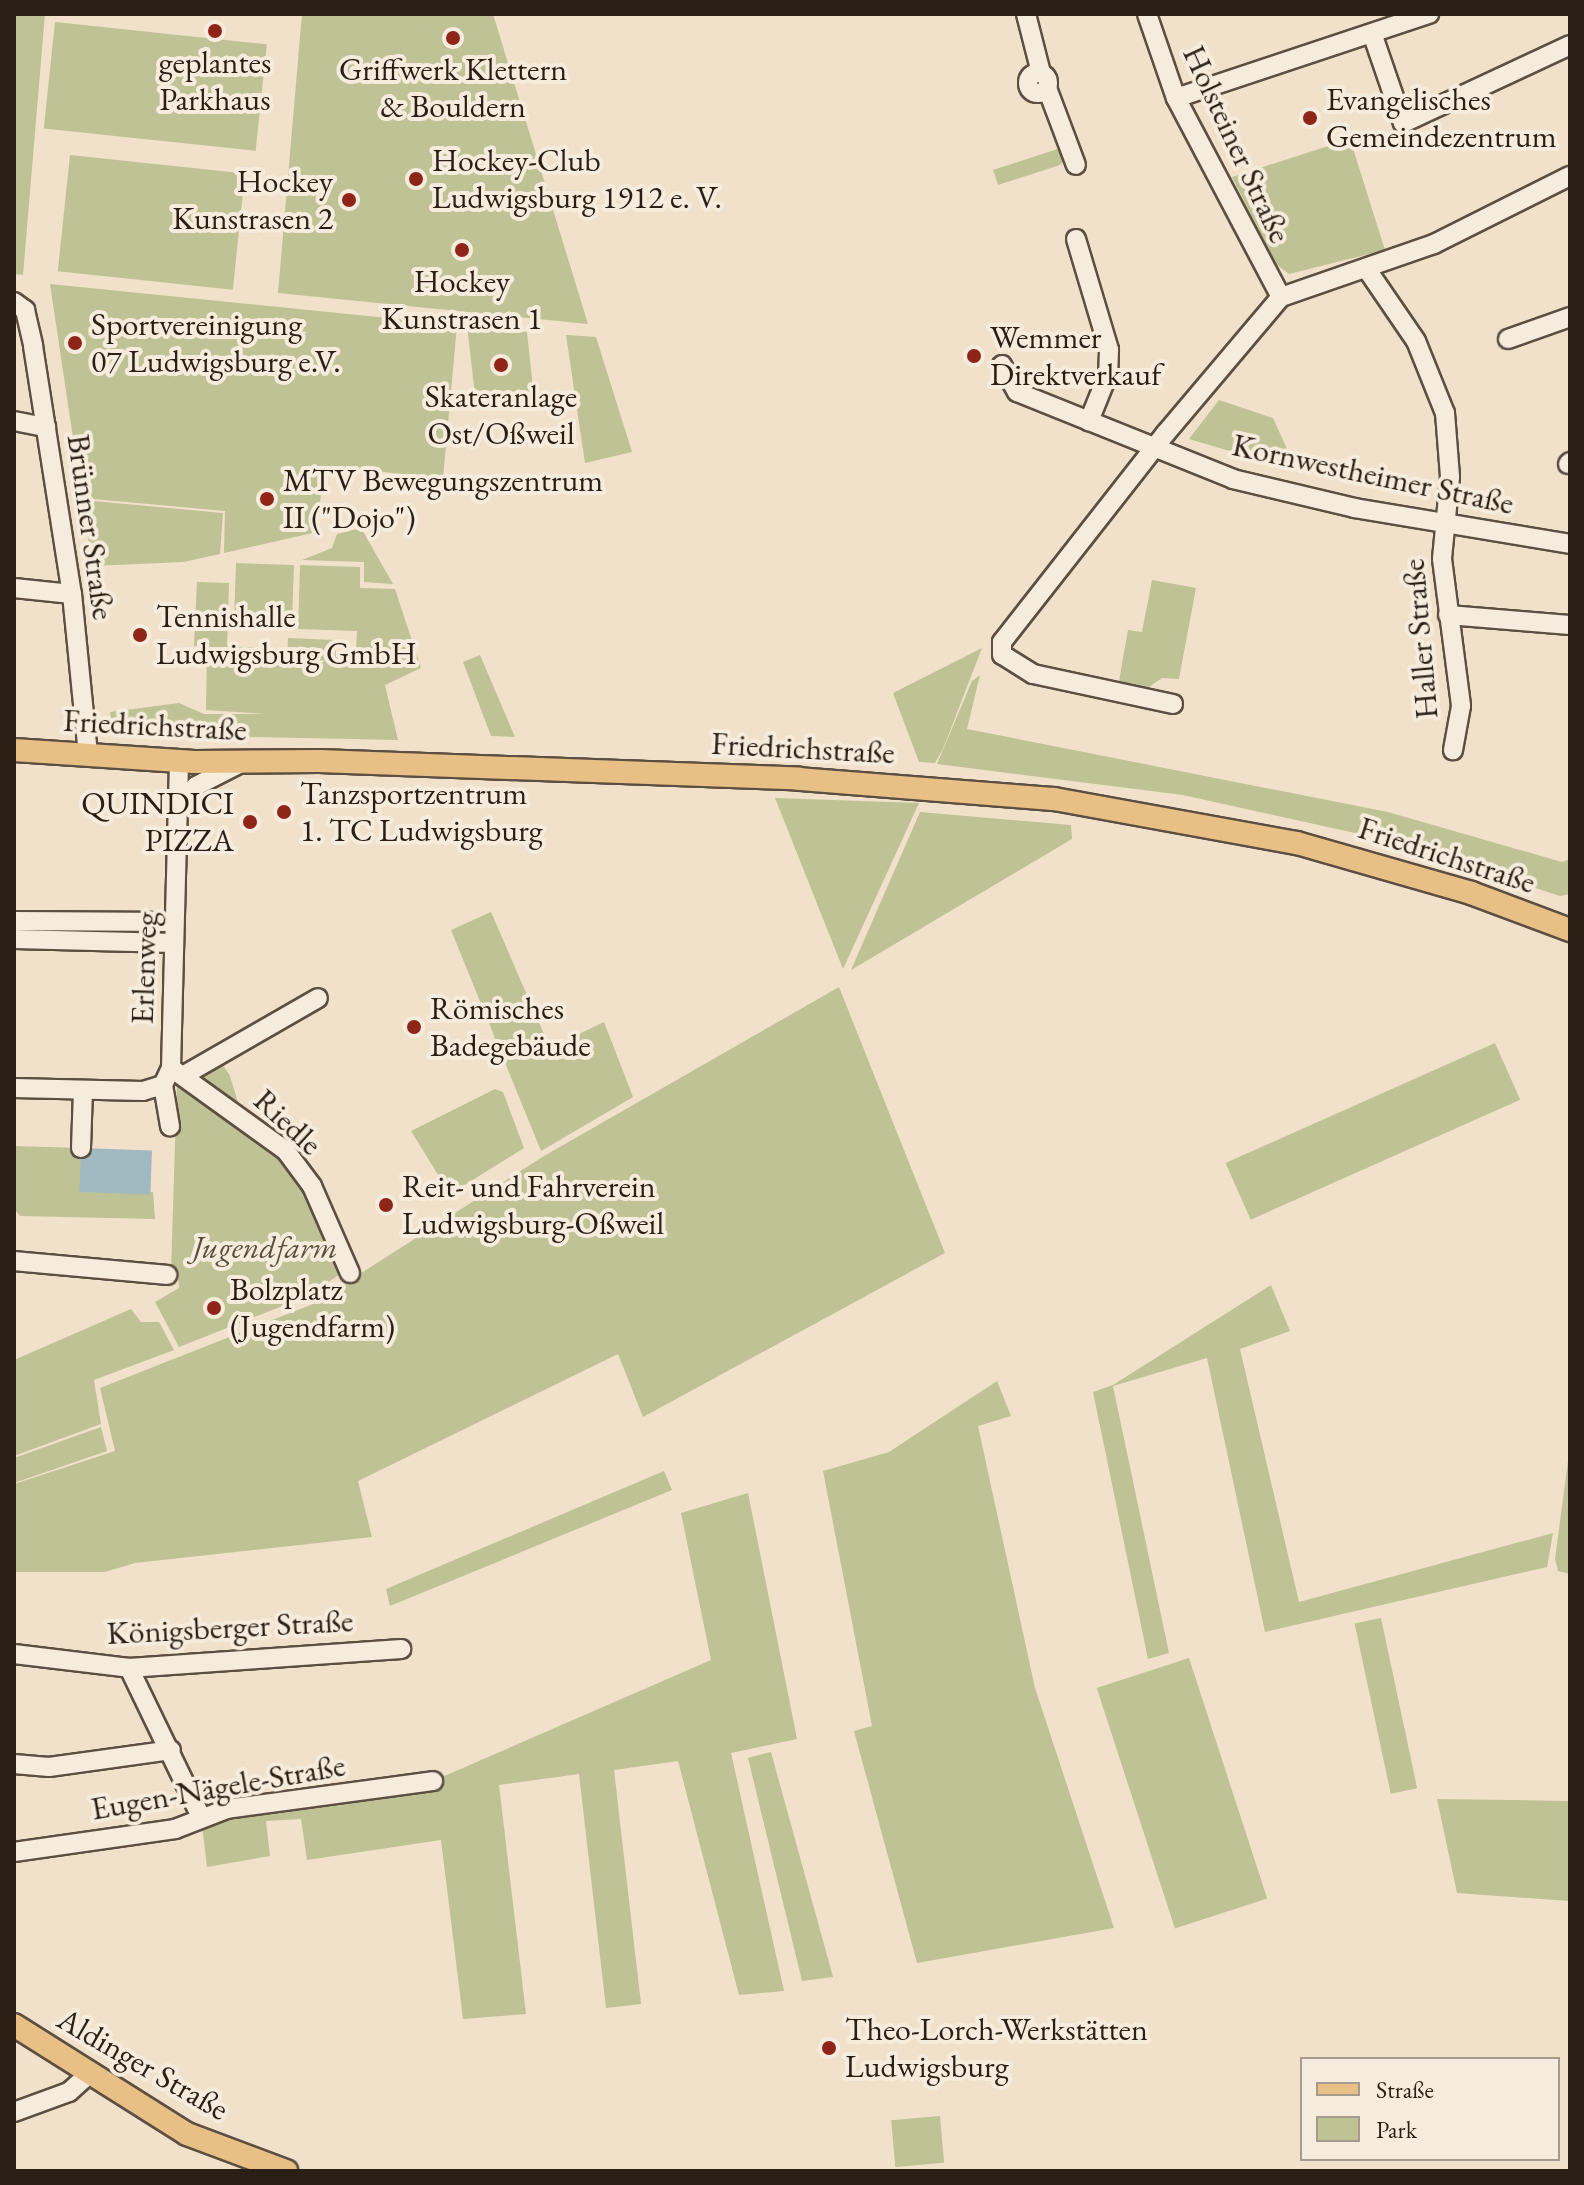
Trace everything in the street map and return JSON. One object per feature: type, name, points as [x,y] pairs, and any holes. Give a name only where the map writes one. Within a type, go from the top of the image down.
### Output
[{"type":"main road","name":"Friedrichstraße","points":[[14,750],[179,761],[799,779],[1054,799],[1297,843],[1535,916],[1570,930]]},
{"type":"main road","name":"Aldinger Straße","points":[[14,2025],[88,2075],[187,2134],[286,2171]]},
{"type":"street","points":[[1026,14],[1044,81],[1076,165]]},
{"type":"street","name":"Holsteiner Straße","points":[[1147,14],[1176,98],[1281,297]]},
{"type":"street","points":[[1176,98],[1373,36],[1429,14]]},
{"type":"street","points":[[1373,36],[1396,113],[1407,123],[1570,45]]},
{"type":"street","points":[[1173,704],[1049,679],[1010,663],[1001,649],[1005,635],[1154,448],[1281,297],[1434,244],[1570,176]]},
{"type":"street","points":[[1076,239],[1109,350],[1108,374],[1089,421]]},
{"type":"street","name":"Haller Straße","points":[[1366,268],[1399,310],[1441,398],[1450,477],[1441,550],[1461,706],[1453,750]]},
{"type":"street","name":"Brünner Straße","points":[[20,306],[46,427],[72,594],[88,754]]},
{"type":"street","points":[[1508,339],[1570,317]]},
{"type":"street","name":"Kornwestheimer Straße","points":[[1002,365],[1017,392],[1154,448],[1271,490],[1570,544]]},
{"type":"street","points":[[14,421],[46,427]]},
{"type":"street","points":[[14,588],[72,594]]},
{"type":"street","points":[[1448,615],[1570,625]]},
{"type":"street","name":"Erlenweg","points":[[170,1126],[179,761]]},
{"type":"street","points":[[178,809],[196,786],[241,763]]},
{"type":"street","points":[[1535,916],[1570,919]]},
{"type":"street","points":[[14,921],[174,922]]},
{"type":"street","points":[[14,939],[174,943]]},
{"type":"street","points":[[14,1088],[143,1091],[318,998]]},
{"type":"street","name":"Riedle","points":[[173,1076],[286,1151],[303,1171],[350,1273]]},
{"type":"street","points":[[81,1148],[83,1090]]},
{"type":"street","points":[[14,1261],[167,1275]]},
{"type":"street","name":"Königsberger Straße","points":[[14,1654],[129,1668],[401,1649]]},
{"type":"street","points":[[129,1668],[201,1817]]},
{"type":"street","points":[[14,1764],[49,1767],[171,1750]]},
{"type":"street","name":"Eugen-Nägele-Straße","points":[[14,1852],[175,1829],[227,1809],[433,1781]]},
{"type":"street","points":[[14,2112],[69,2092],[88,2075]]},
{"type":"green space","points":[[14,14],[45,14],[23,275],[14,274]]},
{"type":"green space","name":"Hockey-Club Ludwigsburg 1912 e. V.","points":[[302,14],[493,14],[588,324],[278,293]]},
{"type":"green space","points":[[55,22],[267,44],[256,151],[44,128]]},
{"type":"green space","points":[[1350,139],[1385,250],[1289,274],[1276,264],[1232,177]]},
{"type":"green space","points":[[1064,147],[1067,156],[1060,165],[998,185],[993,170]]},
{"type":"green space","points":[[70,155],[245,173],[233,290],[58,271]]},
{"type":"green space","points":[[50,284],[457,325],[443,478],[324,466],[317,532],[224,553],[225,511],[82,498]]},
{"type":"green space","name":"Skateranlage Ost/Oßweil","points":[[467,325],[527,332],[534,398],[476,404]]},
{"type":"green space","points":[[566,335],[596,337],[632,452],[585,463]]},
{"type":"green space","points":[[1219,400],[1273,418],[1297,471],[1189,439]]},
{"type":"green space","points":[[83,500],[223,513],[220,554],[183,562],[92,566]]},
{"type":"green space","points":[[361,528],[393,584],[364,582],[364,562],[302,560],[332,548],[337,534]]},
{"type":"green space","points":[[236,563],[294,565],[292,628],[234,626]]},
{"type":"green space","points":[[300,565],[360,567],[360,588],[395,589],[421,668],[385,685],[398,740],[199,736],[194,730],[112,723],[110,712],[179,703],[204,714],[266,714],[206,710],[207,646],[194,646],[197,582],[229,583],[227,646],[268,649],[268,663],[287,664],[288,638],[335,640],[336,657],[388,655],[356,650],[357,631],[298,629]]},
{"type":"green space","points":[[1152,580],[1196,588],[1179,679],[1162,678],[1149,687],[1119,681],[1128,630],[1142,632]]},
{"type":"green space","points":[[982,648],[943,749],[935,763],[919,762],[893,693]]},
{"type":"green space","points":[[480,655],[515,737],[491,736],[463,662]]},
{"type":"green space","points":[[980,675],[967,729],[1388,812],[1562,862],[1570,859],[1570,894],[1560,896],[1391,841],[1183,795],[937,764],[972,681]]},
{"type":"green space","points":[[775,798],[919,803],[843,969]]},
{"type":"green space","points":[[920,812],[1071,825],[1072,839],[851,970]]},
{"type":"green space","points":[[491,912],[550,1048],[604,1022],[633,1097],[541,1151],[451,930]]},
{"type":"green space","points":[[839,987],[945,1253],[643,1417],[618,1354],[358,1481],[372,1537],[135,1563],[105,1572],[14,1572],[14,1484],[115,1451],[100,1388],[313,1304],[544,1156]]},
{"type":"green space","points":[[1495,1043],[1520,1100],[1251,1220],[1226,1163]]},
{"type":"green space","points":[[217,1056],[230,1076],[240,1109],[198,1078]]},
{"type":"green space","name":"Jugendfarm","points":[[177,1081],[263,1140],[305,1182],[343,1272],[310,1295],[179,1347],[155,1302],[179,1288],[178,1272],[171,1271]]},
{"type":"green space","points":[[495,1089],[503,1092],[524,1148],[450,1194],[411,1131]]},
{"type":"green space","points":[[14,1146],[81,1148],[81,1192],[153,1192],[155,1219],[20,1216],[14,1209]]},
{"type":"green space","points":[[1271,1285],[1290,1331],[1240,1349],[1299,1602],[1553,1533],[1547,1567],[1265,1632],[1207,1358],[1113,1386],[1169,1653],[1148,1659],[1093,1392],[1113,1385]]},
{"type":"green space","points":[[131,1309],[141,1322],[159,1322],[174,1350],[94,1380],[101,1424],[14,1456],[14,1360]]},
{"type":"green space","points":[[997,1381],[1011,1416],[978,1426],[1035,1688],[1114,1928],[917,1963],[854,1731],[872,1726],[823,1471],[889,1452]]},
{"type":"green space","points":[[101,1427],[107,1451],[14,1483],[14,1458]]},
{"type":"green space","points":[[1570,1446],[1570,1574],[1558,1571],[1555,1559]]},
{"type":"green space","points":[[664,1471],[672,1490],[390,1606],[386,1589]]},
{"type":"green space","points":[[748,1493],[797,1739],[731,1753],[784,1991],[739,1995],[678,1761],[614,1770],[641,2004],[606,2008],[579,1774],[499,1785],[526,2014],[463,2019],[441,1840],[307,1860],[301,1819],[266,1821],[270,1856],[207,1867],[201,1817],[433,1781],[711,1660],[681,1513]]},
{"type":"green space","points":[[1381,1618],[1417,1788],[1391,1794],[1355,1624]]},
{"type":"green space","points":[[1189,1658],[1267,1899],[1175,1929],[1097,1688]]},
{"type":"green space","points":[[771,1752],[833,1977],[802,1981],[748,1758]]},
{"type":"green space","points":[[1437,1799],[1570,1801],[1570,1901],[1457,1893]]},
{"type":"green space","points":[[940,2116],[944,2163],[895,2167],[891,2120]]},
{"type":"water","points":[[81,1148],[152,1150],[150,1194],[79,1192]]},
{"type":"place","name":"geplantes Parkhaus","points":[[215,31]]},
{"type":"place","name":"Griffwerk Klettern & Bouldern","points":[[453,38]]},
{"type":"place","name":"Evangelisches Gemeindezentrum","points":[[1310,118]]},
{"type":"place","name":"Hockey-Club Ludwigsburg 1912 e. V.","points":[[416,179]]},
{"type":"place","name":"Hockey Kunstrasen 2","points":[[349,200]]},
{"type":"place","name":"Hockey Kunstrasen 1","points":[[462,250]]},
{"type":"place","name":"Sportvereinigung 07 Ludwigsburg e.V.","points":[[75,343]]},
{"type":"place","name":"Wemmer Direktverkauf","points":[[974,356]]},
{"type":"place","name":"Skateranlage Ost/Oßweil","points":[[501,365]]},
{"type":"place","name":"MTV Bewegungszentrum II (\"Dojo\")","points":[[267,499]]},
{"type":"place","name":"Tennishalle Ludwigsburg GmbH","points":[[140,635]]},
{"type":"place","name":"Tanzsportzentrum 1. TC Ludwigsburg","points":[[284,812]]},
{"type":"place","name":"QUINDICI PIZZA","points":[[250,822]]},
{"type":"place","name":"Römisches Badegebäude","points":[[414,1027]]},
{"type":"place","name":"Reit- und Fahrverein Ludwigsburg-Oßweil","points":[[386,1205]]},
{"type":"place","name":"Bolzplatz (Jugendfarm)","points":[[214,1308]]},
{"type":"place","name":"Theo-Lorch-Werkstätten Ludwigsburg","points":[[829,2048]]}]
